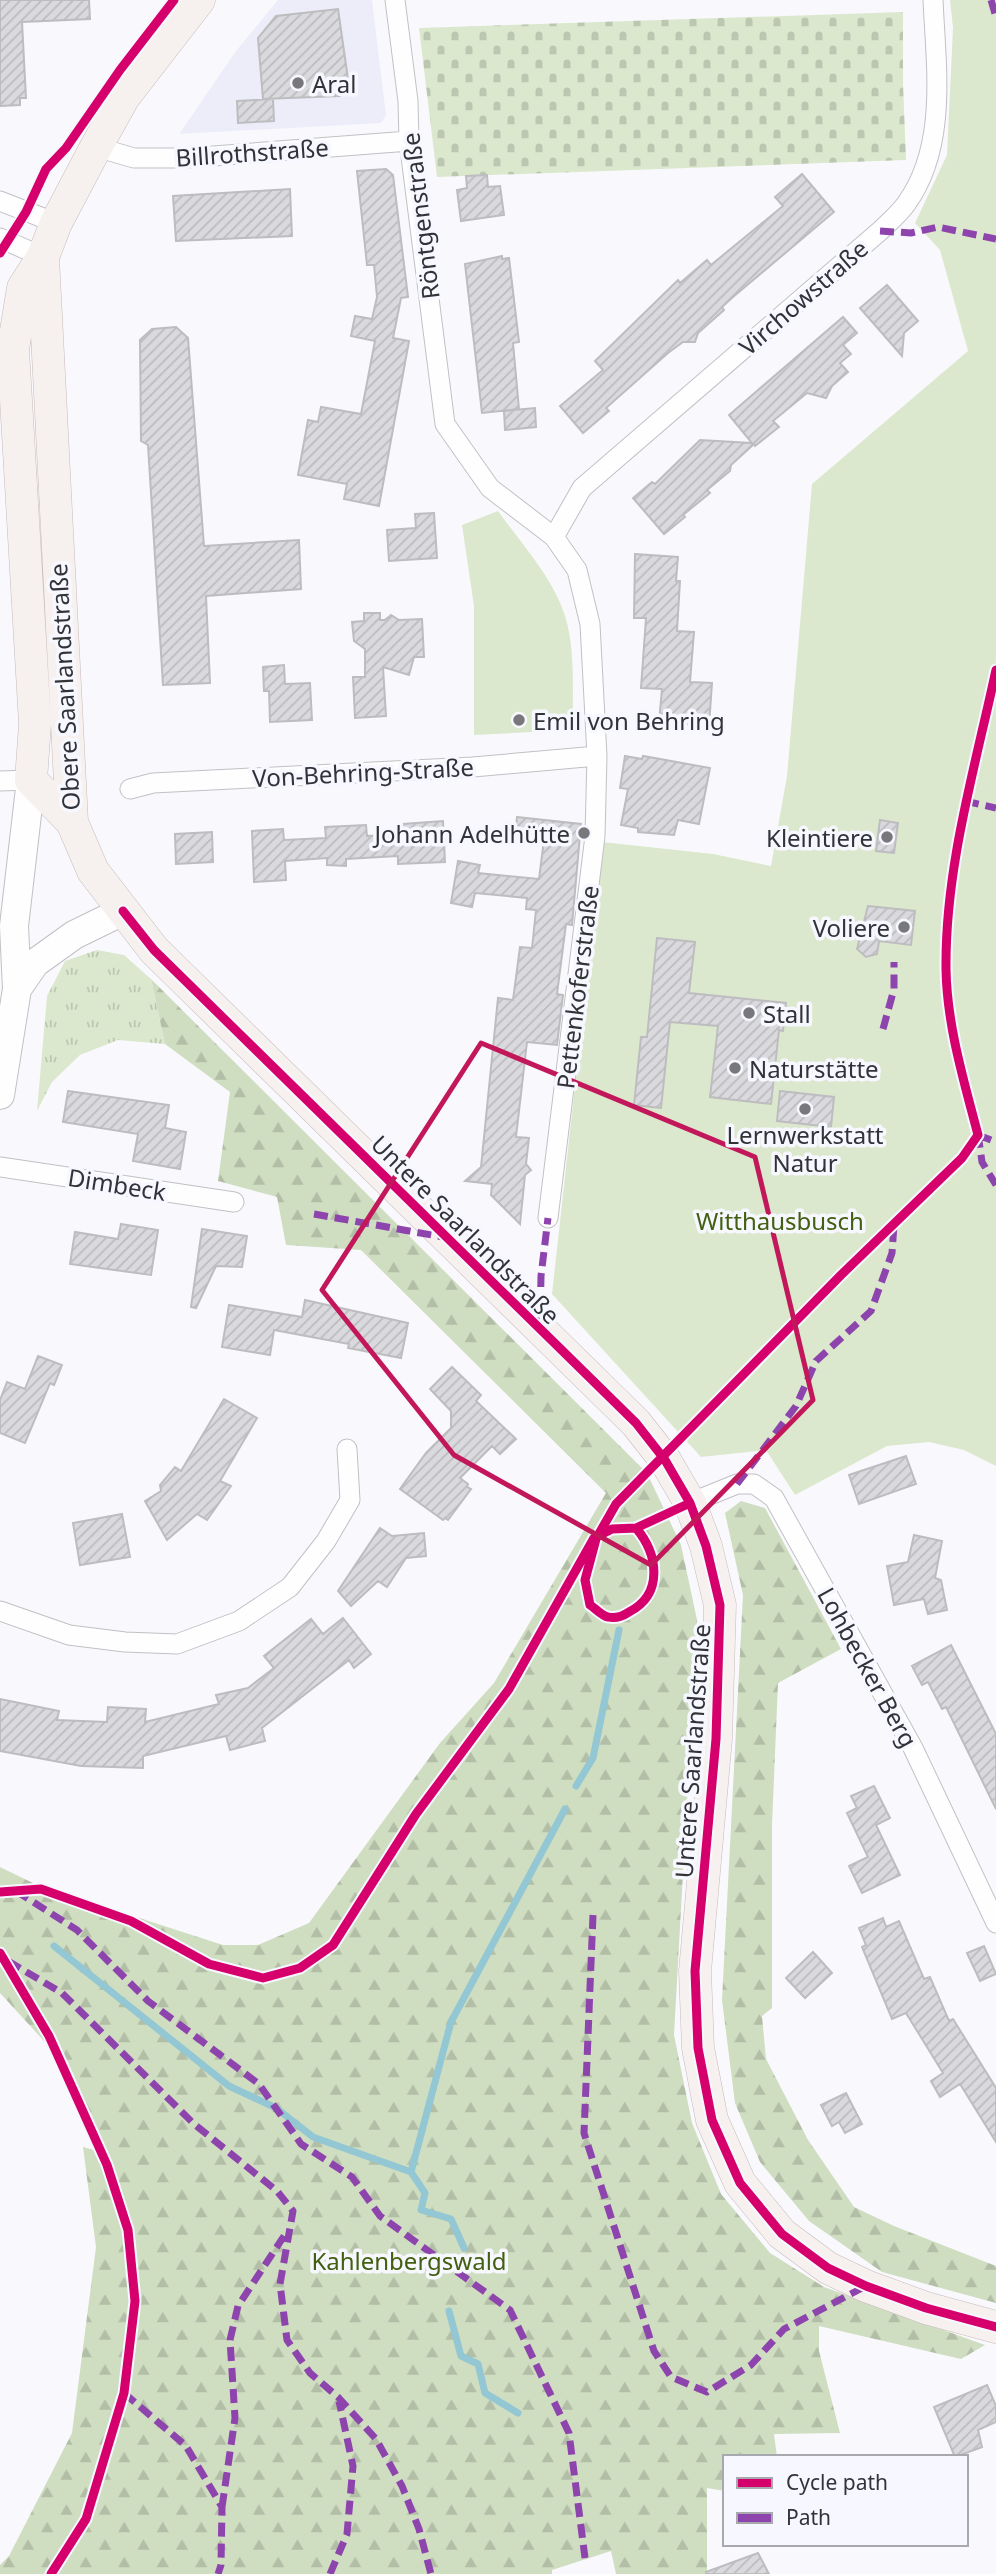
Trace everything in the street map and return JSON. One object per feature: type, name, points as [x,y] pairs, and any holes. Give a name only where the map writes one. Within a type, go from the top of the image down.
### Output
[{"type":"main road","name":"Obere Saarlandstraße","points":[[72,822],[31,780],[35,724],[13,349],[23,288],[43,257],[57,223],[96,147],[124,97],[199,0]]},
{"type":"main road","name":"Obere Saarlandstraße","points":[[43,257],[72,822]]},
{"type":"main road","points":[[0,1096],[17,989],[14,926],[31,780]]},
{"type":"main road","name":"Untere Saarlandstraße","points":[[72,822],[93,871],[154,950],[636,1423],[665,1460],[690,1503],[706,1546],[720,1605],[716,1739],[695,1971],[698,2048],[712,2120],[740,2183],[782,2234],[828,2268],[866,2286],[926,2308],[996,2327]]},
{"type":"main road","points":[[17,989],[35,963],[74,935],[123,911]]},
{"type":"street","name":"Röntgenstraße","points":[[395,0],[408,100],[409,141],[445,424],[449,432]]},
{"type":"street","name":"Virchowstraße","points":[[554,537],[582,488],[880,231],[906,204],[922,172],[935,132],[933,0]]},
{"type":"street","name":"Billrothstraße","points":[[96,147],[134,158],[187,158],[409,141]]},
{"type":"street","points":[[0,201],[57,223]]},
{"type":"street","points":[[0,238],[43,257]]},
{"type":"street","name":"Pettenkoferstraße","points":[[449,432],[490,488],[554,537],[577,570],[590,624],[597,756],[595,836],[548,1218]]},
{"type":"street","name":"Von-Behring-Straße","points":[[130,789],[153,783],[473,767],[597,756]]},
{"type":"street","points":[[0,781],[31,780]]},
{"type":"street","name":"Dimbeck","points":[[0,1167],[234,1202]]},
{"type":"street","points":[[0,1611],[69,1635],[125,1642],[177,1644],[239,1621],[290,1587],[326,1541],[350,1500],[347,1450]]},
{"type":"street","name":"Lohbecker Berg","points":[[690,1503],[737,1484],[754,1484],[774,1498],[913,1748],[996,1923]]},
{"type":"highlighted area","points":[[481,1043],[755,1157],[813,1400],[651,1565],[454,1455],[322,1290]]},
{"type":"shaded area","name":"Aral","points":[[278,0],[372,0],[386,115],[381,123],[179,134],[236,51]]},
{"type":"green space","name":"Witthausbusch","points":[[950,0],[996,0],[996,1466],[964,1450],[929,1442],[887,1446],[795,1495],[766,1450],[701,1457],[552,1294],[602,842],[713,854],[771,866],[787,776],[812,484],[968,351],[940,250],[915,223],[947,155],[953,28]]},
{"type":"green space","points":[[903,12],[906,160],[437,177],[419,28]]},
{"type":"green space","points":[[498,511],[545,575],[565,616],[572,658],[573,730],[474,735],[474,606],[462,525]]},
{"type":"green space","points":[[97,950],[124,955],[151,979],[165,1044],[118,1040],[80,1055],[52,1082],[37,1111],[47,996],[65,961]]},
{"type":"green space","name":"Kahlenbergswald","points":[[151,979],[647,1473],[681,1545],[697,1620],[674,2035],[692,2123],[721,2194],[770,2253],[824,2287],[985,2345],[961,2359],[819,2326],[819,2351],[840,2433],[774,2434],[777,2455],[723,2455],[723,2491],[707,2488],[707,2574],[616,2574],[611,2551],[552,2570],[552,2574],[0,2574],[0,2565],[9,2556],[72,2433],[96,2247],[83,2147],[94,2150],[45,2042],[0,1993],[0,1867],[37,1885],[223,1945],[258,1945],[309,1923],[440,1743],[494,1683],[606,1493],[361,1250],[286,1245],[277,1197],[218,1181],[230,1092],[165,1044]]},
{"type":"green space","points":[[741,1501],[765,1508],[841,1649],[778,1683],[772,1825],[772,2008],[762,2016],[766,2059],[808,2140],[854,2207],[894,2226],[996,2266],[996,2303],[882,2272],[809,2221],[760,2162],[735,2103],[722,2000],[743,1595],[725,1513]]},
{"type":"building","points":[[0,0],[89,0],[90,19],[22,22],[26,98],[20,98],[20,105],[0,106]]},
{"type":"building","points":[[338,9],[349,86],[340,96],[263,99],[258,38],[276,16]]},
{"type":"building","points":[[273,99],[274,121],[238,123],[237,101]]},
{"type":"building","points":[[386,169],[393,175],[408,297],[401,298],[393,338],[409,341],[379,506],[344,499],[347,484],[298,475],[308,420],[318,422],[321,407],[361,414],[375,341],[351,336],[355,316],[372,319],[377,297],[374,265],[367,265],[357,171]]},
{"type":"building","points":[[802,174],[834,212],[722,307],[724,310],[698,333],[695,342],[683,342],[668,353],[606,408],[609,411],[583,433],[560,406],[603,370],[595,361],[678,280],[680,283],[707,260],[711,265],[783,206],[775,197]]},
{"type":"building","points":[[487,175],[488,187],[500,186],[504,215],[461,221],[457,190],[467,188],[466,176]]},
{"type":"building","points":[[290,189],[292,236],[176,241],[173,196]]},
{"type":"building","points":[[502,256],[502,259],[509,258],[519,342],[513,343],[519,409],[482,413],[465,264]]},
{"type":"building","points":[[887,285],[918,321],[904,333],[902,356],[860,308]]},
{"type":"building","points":[[843,317],[857,333],[843,345],[851,354],[840,363],[848,372],[832,386],[826,398],[807,393],[773,421],[779,427],[755,446],[754,444],[731,465],[730,471],[707,490],[710,493],[664,534],[633,498],[652,482],[655,484],[700,440],[752,443],[729,415]]},
{"type":"building","points":[[176,327],[188,338],[204,546],[299,540],[301,589],[206,596],[210,683],[163,685],[148,445],[141,441],[140,340],[152,329]]},
{"type":"building","points":[[535,408],[536,427],[505,430],[504,411]]},
{"type":"building","points":[[434,513],[437,558],[389,561],[387,530],[416,528],[415,514]]},
{"type":"building","points":[[635,554],[678,557],[676,581],[680,581],[677,631],[694,632],[690,682],[712,683],[709,726],[659,722],[662,689],[641,688],[646,618],[634,618]]},
{"type":"building","points":[[364,613],[380,613],[380,620],[391,615],[399,620],[422,619],[424,657],[414,657],[409,675],[383,667],[386,716],[355,718],[353,677],[365,677],[365,649],[354,641],[352,622],[364,621]]},
{"type":"building","points":[[284,665],[285,684],[310,683],[312,720],[270,722],[269,691],[264,691],[263,667]]},
{"type":"building","points":[[625,756],[642,759],[643,756],[710,768],[699,824],[678,820],[674,835],[638,832],[638,828],[621,825],[628,789],[620,788]]},
{"type":"building","points":[[517,817],[581,824],[572,925],[566,924],[557,994],[563,995],[557,1045],[527,1042],[516,1137],[529,1138],[526,1164],[531,1170],[525,1175],[520,1224],[491,1195],[492,1184],[465,1181],[481,1167],[498,998],[513,1000],[520,947],[532,948],[536,910],[526,909],[527,898],[475,893],[472,907],[451,903],[458,861],[480,865],[478,873],[539,879],[544,840],[515,836]]},
{"type":"building","name":"Kleintiere","points":[[880,820],[898,823],[894,853],[876,851]]},
{"type":"building","points":[[443,821],[445,862],[398,864],[398,856],[346,859],[346,866],[327,865],[327,858],[285,861],[286,880],[254,882],[252,831],[283,829],[284,840],[326,838],[325,827],[366,825],[367,836],[403,834],[403,824]]},
{"type":"building","points":[[212,832],[213,862],[176,864],[175,834]]},
{"type":"building","points":[[868,906],[915,911],[911,945],[879,941],[877,954],[866,957],[857,949]]},
{"type":"building","points":[[657,938],[695,942],[689,993],[786,1003],[783,1031],[779,1030],[771,1104],[710,1097],[718,1026],[670,1022],[661,1108],[634,1105],[641,1037],[647,1037]]},
{"type":"building","points":[[68,1091],[169,1105],[165,1128],[186,1132],[180,1169],[133,1161],[138,1134],[63,1122]]},
{"type":"building","name":"Lernwerkstatt Natur","points":[[780,1091],[834,1097],[831,1127],[777,1121]]},
{"type":"building","points":[[121,1224],[158,1230],[151,1275],[70,1264],[75,1232],[118,1239]]},
{"type":"building","points":[[202,1229],[247,1236],[242,1267],[216,1266],[196,1308],[191,1307]]},
{"type":"building","points":[[305,1300],[408,1323],[401,1358],[348,1348],[349,1344],[274,1330],[270,1355],[222,1347],[229,1305],[302,1317]]},
{"type":"building","points":[[38,1356],[62,1365],[54,1385],[50,1383],[25,1443],[0,1433],[0,1400],[7,1382],[25,1389]]},
{"type":"building","points":[[452,1367],[481,1395],[476,1401],[516,1439],[500,1454],[492,1446],[460,1478],[471,1489],[448,1520],[443,1520],[400,1489],[426,1453],[451,1428],[451,1411],[430,1389]]},
{"type":"building","points":[[224,1399],[257,1418],[220,1481],[231,1486],[207,1520],[197,1514],[167,1540],[145,1501],[161,1491],[160,1485],[175,1467],[181,1471]]},
{"type":"building","points":[[906,1456],[916,1484],[859,1504],[849,1475]]},
{"type":"building","points":[[122,1514],[130,1557],[80,1565],[73,1523]]},
{"type":"building","points":[[380,1528],[392,1536],[424,1533],[426,1556],[406,1558],[387,1587],[378,1581],[351,1606],[338,1591]]},
{"type":"building","points":[[914,1535],[942,1541],[935,1578],[941,1580],[947,1610],[928,1614],[924,1599],[894,1605],[887,1566],[908,1562]]},
{"type":"building","points":[[343,1618],[371,1654],[354,1668],[349,1660],[262,1728],[265,1741],[230,1750],[226,1736],[143,1756],[143,1768],[81,1766],[0,1751],[0,1699],[59,1711],[57,1720],[107,1722],[108,1707],[146,1709],[145,1722],[219,1704],[216,1695],[248,1688],[274,1668],[264,1656],[311,1619],[323,1634]]},
{"type":"building","points":[[951,1645],[996,1734],[996,1809],[946,1707],[942,1709],[928,1682],[922,1685],[912,1666]]},
{"type":"building","points":[[874,1786],[890,1818],[876,1825],[900,1875],[862,1893],[849,1866],[868,1857],[847,1813],[857,1808],[851,1796]]},
{"type":"building","points":[[883,1918],[886,1927],[899,1921],[924,1979],[930,1977],[949,2021],[953,2019],[996,2088],[996,2142],[960,2084],[940,2097],[931,2081],[943,2073],[906,2013],[892,2019],[862,1947],[866,1945],[859,1928]]},
{"type":"building","points":[[984,1946],[996,1974],[980,1981],[967,1953]]},
{"type":"building","points":[[813,1952],[832,1973],[805,1998],[786,1978]]},
{"type":"building","points":[[846,2093],[862,2124],[845,2133],[839,2122],[832,2126],[821,2105]]},
{"type":"building","points":[[987,2385],[996,2406],[996,2422],[978,2430],[982,2447],[954,2455],[934,2407]]},
{"type":"building","points":[[758,2553],[769,2574],[706,2574],[706,2572]]},
{"type":"waterway","points":[[576,1786],[593,1758],[619,1630]]},
{"type":"waterway","points":[[411,2172],[451,2022],[565,1809]]},
{"type":"waterway","points":[[54,1946],[229,2086],[276,2108],[313,2137],[411,2172],[425,2193],[421,2210],[451,2219],[464,2248]]},
{"type":"waterway","points":[[449,2311],[461,2356],[478,2364],[485,2393],[518,2413]]},
{"type":"marked path","points":[[991,0],[996,17]]},
{"type":"marked path","points":[[880,231],[911,233],[938,227],[996,239]]},
{"type":"marked path","points":[[965,801],[996,808]]},
{"type":"marked path","points":[[883,1029],[894,989],[894,962]]},
{"type":"marked path","points":[[978,1134],[982,1162],[996,1185]]},
{"type":"marked path","points":[[978,1135],[996,1142]]},
{"type":"marked path","points":[[314,1214],[443,1237]]},
{"type":"marked path","points":[[540,1329],[541,1276],[548,1218]]},
{"type":"marked path","points":[[737,1484],[796,1406],[816,1361],[871,1311],[892,1253],[894,1225]]},
{"type":"marked path","points":[[16,1891],[77,1930],[148,2001],[259,2084],[301,2144],[352,2177],[380,2216],[510,2310],[569,2433],[585,2558]]},
{"type":"marked path","points":[[593,1915],[584,2133],[654,2351],[671,2377],[707,2392],[751,2365],[784,2329],[866,2286]]},
{"type":"marked path","points":[[8,1961],[62,1993],[194,2124],[277,2191],[293,2211],[280,2284],[287,2340],[310,2373],[338,2397],[376,2439],[402,2486],[419,2529],[431,2574]]},
{"type":"marked path","points":[[222,2507],[235,2418],[230,2340],[238,2306],[286,2233]]},
{"type":"marked path","points":[[124,2393],[186,2446],[222,2507],[221,2565],[218,2574]]},
{"type":"marked path","points":[[330,2574],[347,2534],[353,2466],[339,2401]]},
{"type":"cycle path","points":[[0,253],[26,212],[46,169],[66,148],[120,70],[174,0]]},
{"type":"cycle path","points":[[636,1528],[653,1561],[652,1584],[648,1595],[640,1604],[622,1616],[611,1618],[590,1605],[585,1580],[596,1539],[616,1504],[841,1275],[962,1158],[978,1135],[949,1011],[947,931],[956,855],[996,670]]},
{"type":"cycle path","points":[[123,911],[154,950],[636,1423],[665,1460],[690,1503],[706,1546],[720,1605],[716,1739],[695,1971],[698,2048],[712,2120],[740,2183],[782,2234],[828,2268],[866,2286],[926,2308],[996,2327]]},
{"type":"cycle path","points":[[0,1892],[41,1889],[131,1921],[209,1964],[263,1978],[300,1968],[333,1945],[416,1814],[509,1689],[594,1538],[612,1529],[636,1528],[690,1503]]},
{"type":"cycle path","points":[[0,1953],[49,2036],[107,2165],[128,2230],[135,2301],[124,2393],[86,2519],[51,2574]]},
{"type":"place","name":"Aral","points":[[298,83]]},
{"type":"place","name":"Emil von Behring","points":[[519,720]]},
{"type":"place","name":"Johann Adelhütte","points":[[584,833]]},
{"type":"place","name":"Kleintiere","points":[[887,837]]},
{"type":"place","name":"Voliere","points":[[904,927]]},
{"type":"place","name":"Stall","points":[[749,1013]]},
{"type":"place","name":"Naturstätte","points":[[735,1068]]},
{"type":"place","name":"Lernwerkstatt Natur","points":[[805,1109]]}]
